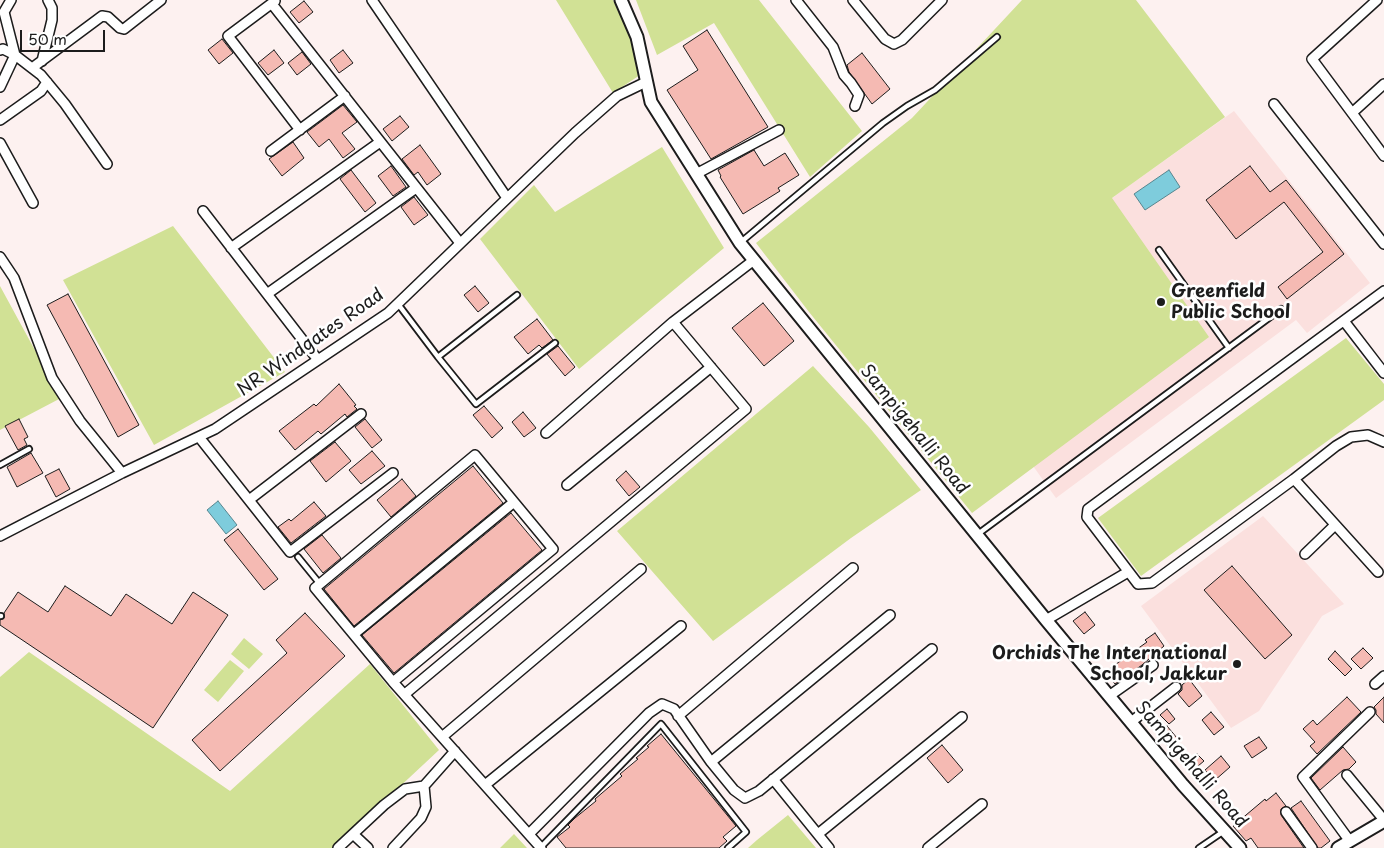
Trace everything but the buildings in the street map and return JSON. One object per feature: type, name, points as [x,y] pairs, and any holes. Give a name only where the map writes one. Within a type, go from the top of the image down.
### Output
[{"type":"street","points":[[0,87],[15,55],[2,11],[11,0]]},
{"type":"street","points":[[42,61],[52,20],[52,8],[48,0]]},
{"type":"street","points":[[32,68],[102,16],[108,17],[120,28],[124,29],[161,0]]},
{"type":"street","points":[[372,0],[507,198]]},
{"type":"street","name":"Sampigehalli Road","points":[[620,0],[637,37],[651,102],[740,243],[1046,620],[1183,785],[1240,848]]},
{"type":"street","points":[[796,0],[833,47],[844,75],[859,95],[855,106]]},
{"type":"street","points":[[853,0],[885,39],[894,44],[902,40],[942,0]]},
{"type":"street","points":[[1377,0],[1312,59],[1384,156]]},
{"type":"street","points":[[300,130],[228,36],[274,2],[380,142],[460,243]]},
{"type":"street","points":[[0,50],[3,49],[15,55],[47,82],[65,104],[107,164]]},
{"type":"street","points":[[0,120],[40,92],[47,82]]},
{"type":"street","name":"NR Windgates Road","points":[[0,536],[122,473],[215,429],[388,313],[574,132],[617,96],[646,82]]},
{"type":"street","points":[[1352,113],[1384,84]]},
{"type":"street","points":[[271,151],[345,96]]},
{"type":"street","points":[[1274,104],[1384,244]]},
{"type":"street","points":[[696,174],[779,130]]},
{"type":"street","points":[[231,248],[380,142]]},
{"type":"street","points":[[0,143],[33,203]]},
{"type":"street","points":[[267,294],[416,188]]},
{"type":"street","points":[[203,211],[318,360]]},
{"type":"street","points":[[0,257],[14,278],[52,378],[80,421],[122,473]]},
{"type":"street","points":[[546,433],[673,322],[754,260]]},
{"type":"street","points":[[1384,291],[1088,509],[1087,517],[1138,584],[1152,583],[1336,446],[1351,437],[1368,435],[1384,442]]},
{"type":"street","points":[[1344,321],[1384,373]]},
{"type":"street","points":[[405,694],[746,409],[673,322]]},
{"type":"street","points":[[567,485],[711,367]]},
{"type":"street","points":[[249,500],[361,414]]},
{"type":"street","points":[[199,437],[290,552],[393,473]]},
{"type":"street","points":[[393,682],[553,549],[475,455],[315,588],[393,682],[541,848]]},
{"type":"street","points":[[1294,479],[1378,572]]},
{"type":"street","points":[[354,634],[514,502]]},
{"type":"street","points":[[1305,554],[1335,525]]},
{"type":"street","points":[[678,716],[853,568]]},
{"type":"street","points":[[442,736],[641,569]]},
{"type":"street","points":[[1046,620],[1128,572]]},
{"type":"street","points":[[711,762],[890,615]]},
{"type":"street","points":[[485,785],[681,626]]},
{"type":"street","points":[[529,834],[649,713],[662,704],[674,709],[711,762],[734,790],[745,798],[759,791],[773,780],[932,649]]},
{"type":"street","points":[[1109,696],[1153,665]]},
{"type":"street","points":[[1375,684],[1384,676]]},
{"type":"street","points":[[1131,722],[1176,687]]},
{"type":"street","points":[[1349,840],[1303,777],[1370,712]]},
{"type":"street","points":[[818,834],[962,716]]},
{"type":"street","points":[[338,848],[384,805],[405,789],[424,786],[455,751]]},
{"type":"street","points":[[1338,848],[1384,820],[1347,775]]},
{"type":"street","points":[[773,780],[829,848]]},
{"type":"street","points":[[393,848],[421,818],[426,807],[424,786]]},
{"type":"street","points":[[928,848],[982,804]]},
{"type":"street","points":[[1286,812],[1312,848]]},
{"type":"street","points":[[353,834],[368,848]]},
{"type":"lane","points":[[740,243],[883,123],[935,90],[997,37]]},
{"type":"lane","points":[[1159,250],[1229,348]]},
{"type":"lane","points":[[438,357],[517,295]]},
{"type":"lane","points":[[397,304],[476,404],[555,343]]},
{"type":"lane","points":[[977,535],[1281,309]]},
{"type":"lane","points":[[0,465],[29,449]]},
{"type":"lane","points":[[298,557],[320,584]]},
{"type":"lane","points":[[541,848],[661,724],[746,832],[728,848]]},
{"type":"lane","points":[[1199,848],[1224,831]]},
{"type":"shaded area","name":"Greenfield Public School","points":[[1234,111],[1370,283],[1307,333],[1296,320],[1056,498],[936,331],[1123,190]]},
{"type":"shaded area","name":"Orchids The International School, Jakkur","points":[[1263,516],[1344,604],[1322,616],[1259,711],[1231,728],[1141,606]]},
{"type":"green space","points":[[556,0],[613,0],[630,37],[640,75],[613,93]]},
{"type":"green space","points":[[636,0],[759,0],[862,131],[810,177],[714,23],[657,55]]},
{"type":"green space","points":[[1022,0],[1136,0],[1225,117],[1112,198],[1209,337],[972,513],[809,312],[756,243],[912,118]]},
{"type":"green space","points":[[662,147],[724,248],[579,369],[480,239],[534,185],[555,212]]},
{"type":"green space","points":[[173,226],[285,372],[154,445],[63,280]]},
{"type":"green space","points":[[0,286],[61,398],[0,430]]},
{"type":"green space","points":[[1346,338],[1384,384],[1384,400],[1141,576],[1098,518]]},
{"type":"green space","points":[[813,366],[869,427],[921,490],[851,538],[713,641],[617,531]]},
{"type":"green space","points":[[244,638],[263,654],[249,669],[231,654]]},
{"type":"green space","points":[[29,652],[230,791],[370,664],[439,750],[334,848],[0,848],[0,677]]},
{"type":"green space","points":[[230,660],[244,671],[218,702],[204,690]]},
{"type":"green space","points":[[788,815],[816,848],[748,848],[757,840]]},
{"type":"green space","points":[[514,834],[527,848],[500,848]]},
{"type":"water","points":[[1169,170],[1180,187],[1145,210],[1134,194]]},
{"type":"water","points":[[218,501],[237,525],[226,534],[207,510]]},
{"type":"place","name":"Greenfield Public School","points":[[1161,302]]},
{"type":"place","name":"Orchids The International School, Jakkur","points":[[1237,664]]}]
